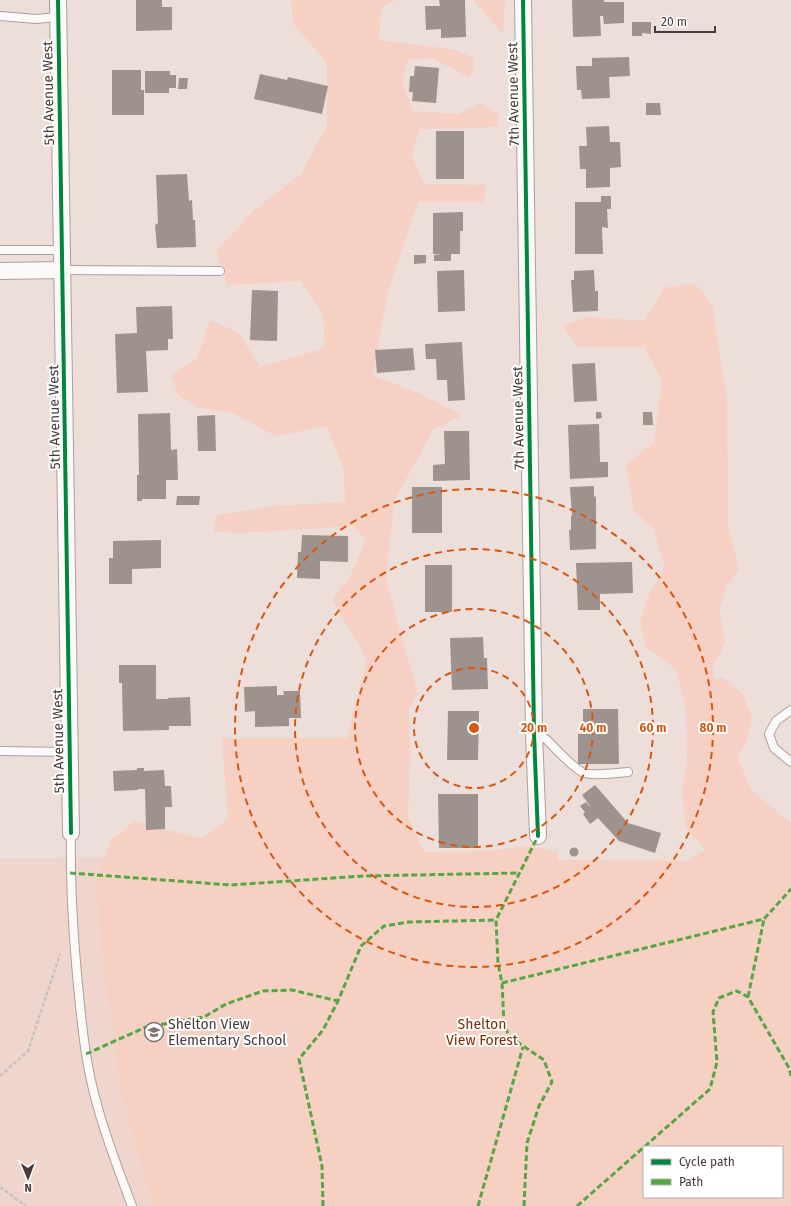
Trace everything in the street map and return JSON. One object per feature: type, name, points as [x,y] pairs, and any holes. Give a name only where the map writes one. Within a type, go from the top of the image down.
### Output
[{"type":"street","name":"5th Avenue West","points":[[58,0],[71,833]]},
{"type":"street","name":"7th Avenue West","points":[[523,0],[534,733],[538,836]]},
{"type":"street","points":[[0,271],[62,270]]},
{"type":"lane","points":[[0,16],[58,18]]},
{"type":"lane","points":[[0,250],[62,250]]},
{"type":"lane","points":[[62,270],[220,271]]},
{"type":"lane","points":[[791,710],[776,721],[770,734],[774,748],[791,762]]},
{"type":"lane","points":[[534,733],[547,740],[584,773],[614,774],[628,772]]},
{"type":"lane","points":[[0,751],[70,752]]},
{"type":"lane","points":[[71,833],[70,873],[72,919],[83,1036],[97,1108],[132,1206]]},
{"type":"path","points":[[0,1076],[28,1051],[62,948]]},
{"type":"path","points":[[0,1187],[26,1206]]},
{"type":"shaded area","name":"Shelton View Elementary School","points":[[307,856],[307,1206],[0,1206],[0,858]]},
{"type":"green space","name":"Shelton View Forest","points":[[291,0],[395,0],[381,9],[379,40],[457,50],[475,59],[470,78],[432,58],[408,59],[402,81],[413,111],[459,114],[480,103],[498,113],[498,126],[477,128],[419,129],[412,156],[424,184],[486,185],[484,202],[418,202],[387,295],[373,376],[414,391],[463,415],[433,430],[394,501],[386,579],[418,693],[409,708],[410,754],[408,816],[424,852],[488,851],[527,846],[558,852],[558,860],[687,861],[706,850],[686,828],[682,789],[687,762],[686,710],[676,669],[646,647],[640,622],[650,592],[665,568],[653,527],[634,512],[626,465],[654,442],[662,381],[644,347],[578,347],[562,326],[587,317],[645,321],[664,288],[694,283],[712,304],[727,401],[728,526],[739,569],[727,585],[719,610],[725,642],[713,668],[714,678],[724,678],[742,694],[752,716],[747,740],[737,757],[752,791],[791,823],[791,1206],[153,1206],[120,1086],[101,946],[97,881],[111,840],[135,821],[202,839],[228,819],[222,738],[347,738],[367,659],[332,600],[350,577],[366,540],[352,526],[242,533],[214,532],[217,515],[276,506],[345,502],[344,470],[327,426],[276,436],[231,412],[200,408],[179,396],[171,376],[198,357],[210,320],[238,332],[260,367],[325,348],[323,313],[301,281],[228,285],[216,252],[253,211],[301,174],[327,126],[327,63],[293,23]]},
{"type":"green space","points":[[473,0],[505,0],[503,33]]},
{"type":"building","points":[[136,0],[162,0],[162,7],[172,7],[172,30],[136,31]]},
{"type":"building","points":[[439,0],[465,0],[466,37],[441,38],[441,29],[426,30],[425,6],[440,6]]},
{"type":"building","points":[[572,0],[604,0],[604,2],[624,2],[624,23],[604,24],[603,16],[600,16],[601,36],[573,37]]},
{"type":"building","points":[[632,22],[651,22],[651,34],[642,33],[642,36],[632,36]]},
{"type":"building","points":[[629,57],[630,76],[609,77],[610,98],[582,99],[581,90],[577,90],[576,66],[592,66],[592,58]]},
{"type":"building","points":[[415,66],[439,68],[436,103],[412,101],[413,92],[409,92],[410,76],[414,76]]},
{"type":"building","points":[[112,70],[141,70],[141,90],[144,90],[144,115],[112,115]]},
{"type":"building","points":[[145,71],[170,71],[170,75],[176,75],[176,88],[169,88],[169,93],[145,93]]},
{"type":"building","points":[[260,74],[287,80],[288,77],[328,86],[322,114],[254,99]]},
{"type":"building","points":[[179,78],[188,78],[187,89],[178,89]]},
{"type":"building","points":[[646,103],[660,103],[661,115],[646,115]]},
{"type":"building","points":[[609,126],[610,142],[620,142],[621,167],[610,168],[610,187],[586,188],[586,169],[580,169],[579,146],[587,146],[586,127]]},
{"type":"building","points":[[436,131],[464,131],[464,179],[436,179]]},
{"type":"building","points":[[187,174],[189,201],[192,200],[193,220],[195,220],[196,247],[157,248],[155,225],[158,223],[156,175]]},
{"type":"building","points":[[601,196],[611,196],[611,209],[607,209],[608,228],[602,227],[603,254],[575,254],[575,202],[601,202]]},
{"type":"building","points":[[463,212],[463,231],[460,231],[460,254],[451,254],[451,261],[434,261],[434,255],[442,254],[433,254],[433,213]]},
{"type":"building","points":[[414,255],[426,255],[426,263],[414,264]]},
{"type":"building","points":[[464,270],[465,311],[438,312],[437,271]]},
{"type":"building","points":[[594,270],[595,291],[598,291],[598,311],[573,312],[571,280],[574,280],[574,271]]},
{"type":"building","points":[[252,290],[278,291],[277,341],[250,340]]},
{"type":"building","points":[[172,306],[173,339],[168,339],[168,350],[146,351],[148,392],[117,393],[115,334],[137,333],[136,307]]},
{"type":"building","points":[[462,342],[465,400],[448,401],[447,380],[437,380],[436,359],[426,359],[425,344]]},
{"type":"building","points":[[413,348],[415,370],[377,373],[375,350]]},
{"type":"building","points":[[595,363],[597,401],[574,402],[572,364]]},
{"type":"building","points":[[596,412],[601,412],[602,418],[596,419]]},
{"type":"building","points":[[643,412],[652,412],[653,425],[643,425]]},
{"type":"building","points":[[170,413],[171,450],[177,449],[178,480],[166,480],[166,499],[142,499],[142,501],[137,501],[137,475],[139,475],[138,414]]},
{"type":"building","points":[[215,415],[216,451],[198,451],[197,416]]},
{"type":"building","points":[[599,424],[600,462],[608,462],[608,477],[570,479],[568,425]]},
{"type":"building","points":[[444,431],[469,431],[470,480],[433,481],[433,465],[445,464]]},
{"type":"building","points":[[594,486],[594,497],[596,496],[596,549],[570,550],[569,530],[571,530],[572,516],[570,487]]},
{"type":"building","points":[[412,487],[442,487],[442,533],[412,533]]},
{"type":"building","points":[[177,496],[200,496],[199,505],[176,505]]},
{"type":"building","points":[[302,535],[348,536],[348,562],[320,561],[320,579],[297,578],[298,552],[301,552]]},
{"type":"building","points":[[161,540],[161,568],[132,569],[132,584],[109,584],[109,558],[113,558],[113,541]]},
{"type":"building","points":[[632,562],[633,593],[600,594],[600,610],[578,610],[576,563]]},
{"type":"building","points":[[425,565],[452,565],[452,612],[425,612]]},
{"type":"building","points":[[483,637],[484,658],[487,658],[488,689],[452,690],[450,638]]},
{"type":"building","points":[[119,665],[156,665],[156,699],[190,697],[191,726],[169,726],[169,730],[123,731],[122,683],[119,683]]},
{"type":"building","points":[[277,686],[277,695],[284,695],[283,691],[300,691],[301,718],[289,718],[289,726],[255,727],[255,711],[245,712],[244,687]]},
{"type":"building","points":[[583,709],[618,709],[619,764],[578,764],[578,734],[583,734]]},
{"type":"building","points":[[448,711],[479,711],[478,760],[447,760]]},
{"type":"building","points":[[137,768],[144,768],[144,771],[164,770],[165,786],[171,786],[172,807],[165,807],[165,829],[146,830],[145,789],[114,791],[113,771],[137,770]]},
{"type":"building","points":[[595,785],[628,823],[661,833],[655,853],[619,841],[598,818],[590,824],[583,814],[585,812],[580,806],[586,802],[590,807],[582,795]]},
{"type":"building","points":[[438,794],[478,794],[478,848],[439,848]]},
{"type":"building","points":[[572,848],[576,848],[578,852],[576,856],[572,856],[570,854],[570,850]]},
{"type":"marked path","points":[[524,1206],[527,1143],[539,1106],[552,1082],[544,1060],[510,1037],[504,1025],[502,983],[498,963],[496,920],[538,836]]},
{"type":"marked path","points":[[70,873],[231,885],[363,876],[518,873]]},
{"type":"marked path","points":[[502,983],[764,919],[791,889]]},
{"type":"marked path","points":[[748,997],[764,919]]},
{"type":"marked path","points":[[323,1206],[322,1166],[299,1059],[323,1030],[338,1001],[361,946],[384,926],[409,922],[496,920]]},
{"type":"marked path","points":[[86,1054],[146,1027],[204,1017],[226,1004],[263,991],[292,990],[338,1001]]},
{"type":"marked path","points":[[645,1146],[710,1089],[717,1062],[713,1012],[719,998],[737,991],[748,997],[789,1068],[791,1076]]},
{"type":"marked path","points":[[478,1206],[523,1047]]},
{"type":"marked path","points":[[577,1206],[643,1148]]},
{"type":"cycle path","points":[[58,0],[71,833]]},
{"type":"cycle path","points":[[523,0],[534,733],[538,836]]},
{"type":"place","name":"Shelton View Elementary School","points":[[154,1032]]}]
